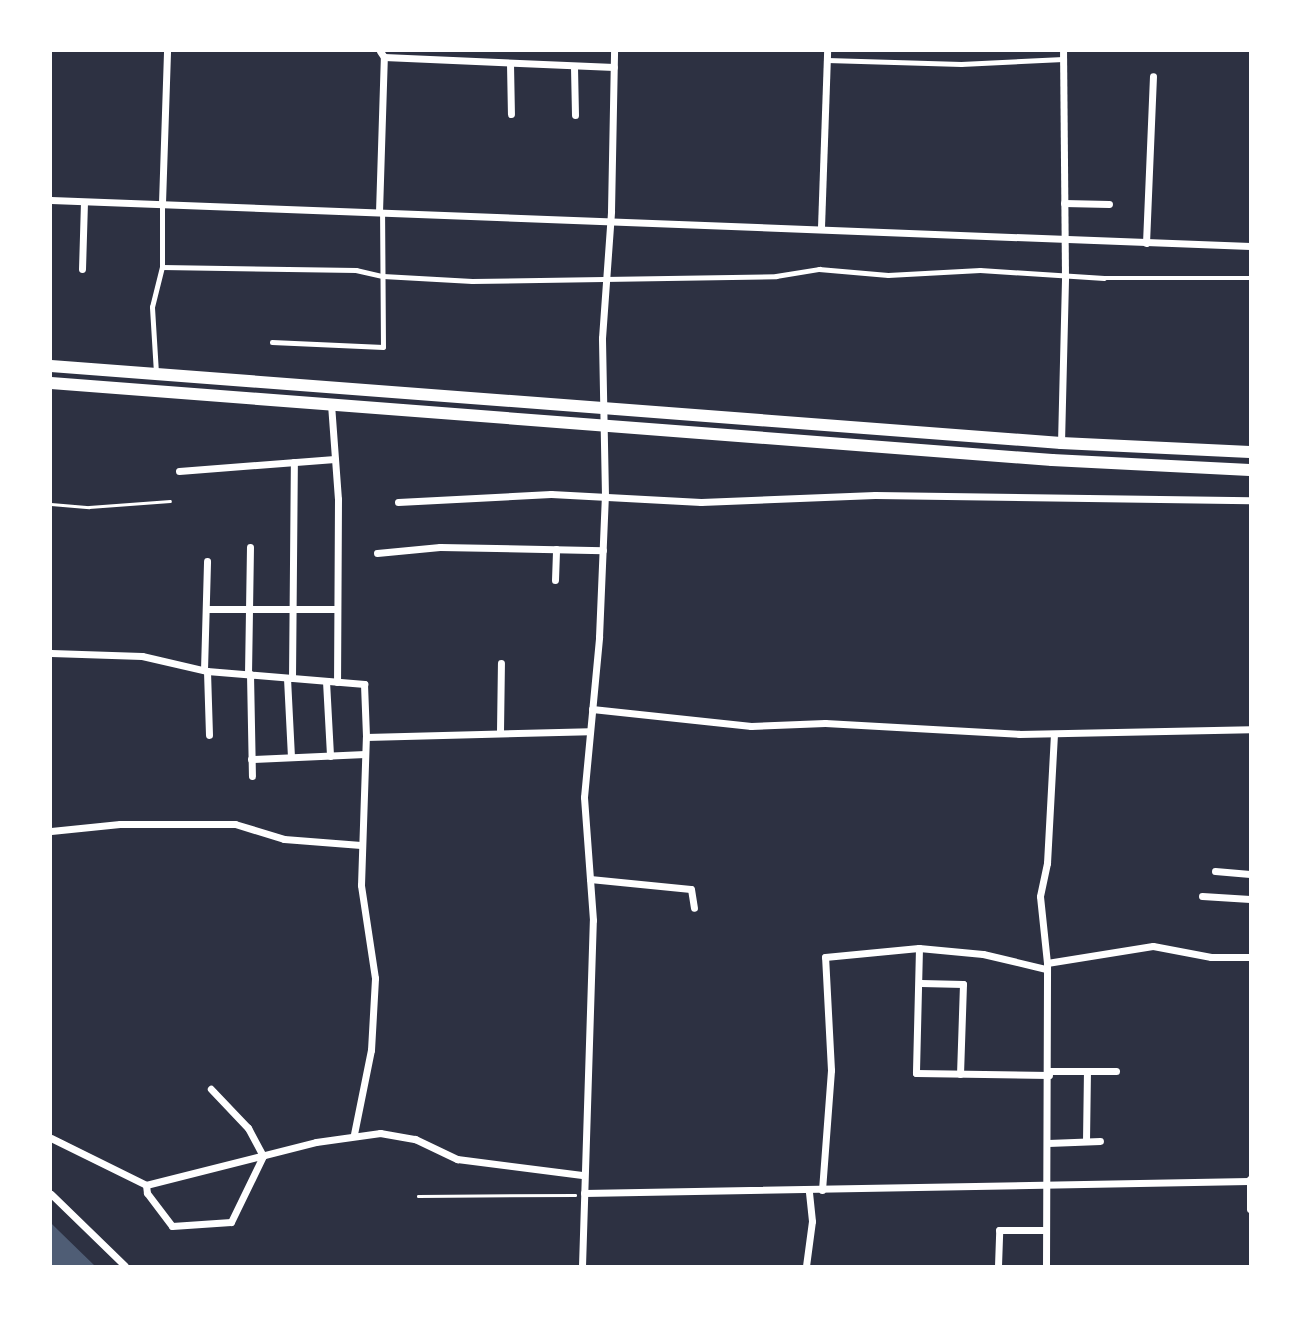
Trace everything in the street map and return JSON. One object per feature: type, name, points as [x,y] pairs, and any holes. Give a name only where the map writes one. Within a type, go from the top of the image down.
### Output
[{"type":"main road","points":[[51,366],[1061,443],[1250,452]]},
{"type":"main road","points":[[51,383],[1052,460],[1250,470]]},
{"type":"street","points":[[162,203],[167,51]]},
{"type":"street","points":[[582,1266],[582,1175],[593,920],[584,797],[603,550],[605,425],[602,407],[614,51]]},
{"type":"street","points":[[821,227],[827,51]]},
{"type":"street","points":[[380,212],[382,54],[510,64],[614,67]]},
{"type":"street","points":[[1061,443],[1065,276],[1063,55]]},
{"type":"street","points":[[510,64],[511,114]]},
{"type":"street","points":[[574,67],[575,116]]},
{"type":"street","points":[[1146,243],[1153,76]]},
{"type":"street","points":[[51,201],[162,203],[608,222],[821,227],[1065,240],[1250,246]]},
{"type":"street","points":[[82,269],[84,202]]},
{"type":"street","points":[[1064,203],[1109,204]]},
{"type":"street","points":[[331,404],[335,459],[337,682]]},
{"type":"street","points":[[179,471],[335,459]]},
{"type":"street","points":[[291,757],[289,678],[294,462]]},
{"type":"street","points":[[398,502],[538,494],[701,502],[875,495],[1250,500]]},
{"type":"street","points":[[250,547],[249,674],[252,776]]},
{"type":"street","points":[[377,553],[440,547],[603,550]]},
{"type":"street","points":[[555,580],[556,549]]},
{"type":"street","points":[[207,561],[205,671],[209,736]]},
{"type":"street","points":[[205,609],[337,609]]},
{"type":"street","points":[[51,653],[142,656],[205,671],[365,684],[361,885],[375,978],[371,1049],[354,1134]]},
{"type":"street","points":[[500,731],[501,663]]},
{"type":"street","points":[[326,681],[330,756]]},
{"type":"street","points":[[592,709],[751,726],[825,723],[1054,735],[1250,729]]},
{"type":"street","points":[[366,737],[500,731],[589,731]]},
{"type":"street","points":[[1046,1266],[1045,1186],[1049,1073],[1046,966],[1040,896],[1047,863],[1054,735]]},
{"type":"street","points":[[251,760],[365,754]]},
{"type":"street","points":[[51,831],[120,824],[235,824],[284,839],[361,845]]},
{"type":"street","points":[[1215,871],[1250,874]]},
{"type":"street","points":[[590,879],[691,889],[694,908]]},
{"type":"street","points":[[1202,896],[1250,899]]},
{"type":"street","points":[[822,1190],[831,1070],[825,957],[919,947],[982,954],[1046,966],[1153,946],[1212,957],[1250,957]]},
{"type":"street","points":[[919,947],[921,983],[916,1073],[1116,1071]]},
{"type":"street","points":[[921,983],[963,984],[960,1074]]},
{"type":"street","points":[[1086,1141],[1087,1071]]},
{"type":"street","points":[[211,1089],[248,1128],[263,1156]]},
{"type":"street","points":[[51,1138],[146,1185],[354,1134],[399,1135],[457,1159],[582,1175]]},
{"type":"street","points":[[1048,1143],[1100,1141]]},
{"type":"street","points":[[146,1185],[147,1193],[172,1226],[231,1222],[263,1156]]},
{"type":"street","points":[[584,1194],[1250,1180],[1250,1209]]},
{"type":"street","points":[[806,1266],[809,1190]]},
{"type":"street","points":[[51,1194],[125,1266]]},
{"type":"street","points":[[998,1266],[999,1230],[1045,1230]]},
{"type":"lane","points":[[827,60],[961,64],[1063,55]]},
{"type":"lane","points":[[156,374],[152,307],[162,267],[162,203]]},
{"type":"lane","points":[[272,342],[383,347],[380,212]]},
{"type":"lane","points":[[162,267],[356,270],[383,276],[605,280],[776,276],[820,269],[888,275],[980,270],[1065,276],[1250,278]]},
{"type":"path","points":[[51,504],[89,507],[170,500]]},
{"type":"path","points":[[418,1196],[584,1194]]},
{"type":"water","points":[[51,1223],[58,1230],[95,1266],[51,1266]]}]
